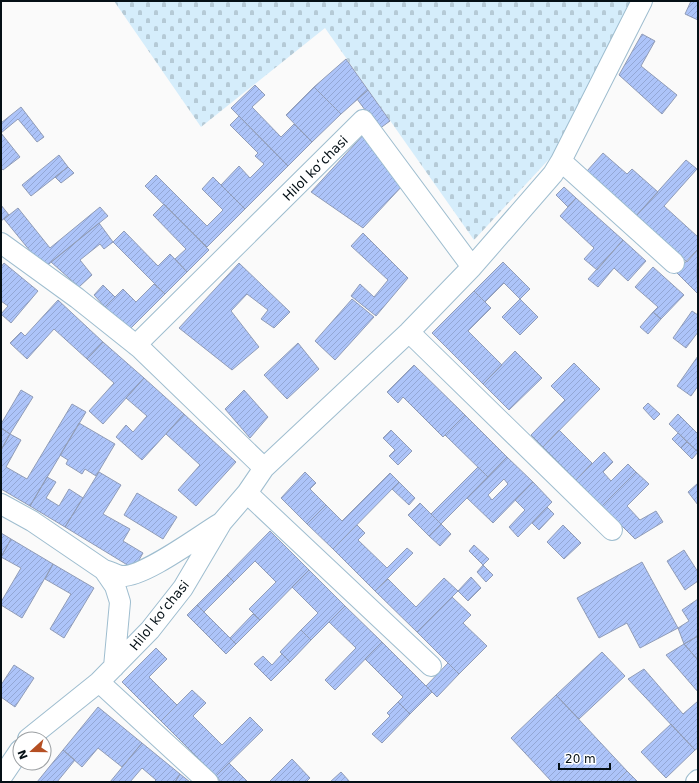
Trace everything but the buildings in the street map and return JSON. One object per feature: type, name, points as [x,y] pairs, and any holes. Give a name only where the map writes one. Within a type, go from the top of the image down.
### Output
[{"type":"street","name":"Hilol koʻchasi","points":[[38,731],[99,682],[150,630],[183,588],[222,522],[247,493],[264,468],[409,332],[472,267],[553,174],[642,1]]},
{"type":"street","name":"Hilol koʻchasi","points":[[136,345],[363,120],[472,267]]},
{"type":"street","points":[[561,161],[674,263]]},
{"type":"street","points":[[1,243],[77,298],[136,345],[264,468]]},
{"type":"street","points":[[409,332],[612,530]]},
{"type":"street","points":[[247,493],[431,666]]},
{"type":"street","points":[[1,504],[32,521],[104,570],[121,576],[136,573],[153,566],[222,522]]},
{"type":"street","points":[[104,570],[115,586],[120,602],[114,667]]},
{"type":"street","points":[[99,682],[208,782]]},
{"type":"street","points":[[1,778],[12,762]]},
{"type":"green space","points":[[114,1],[636,1],[552,156],[474,240],[325,28],[201,127]]}]
